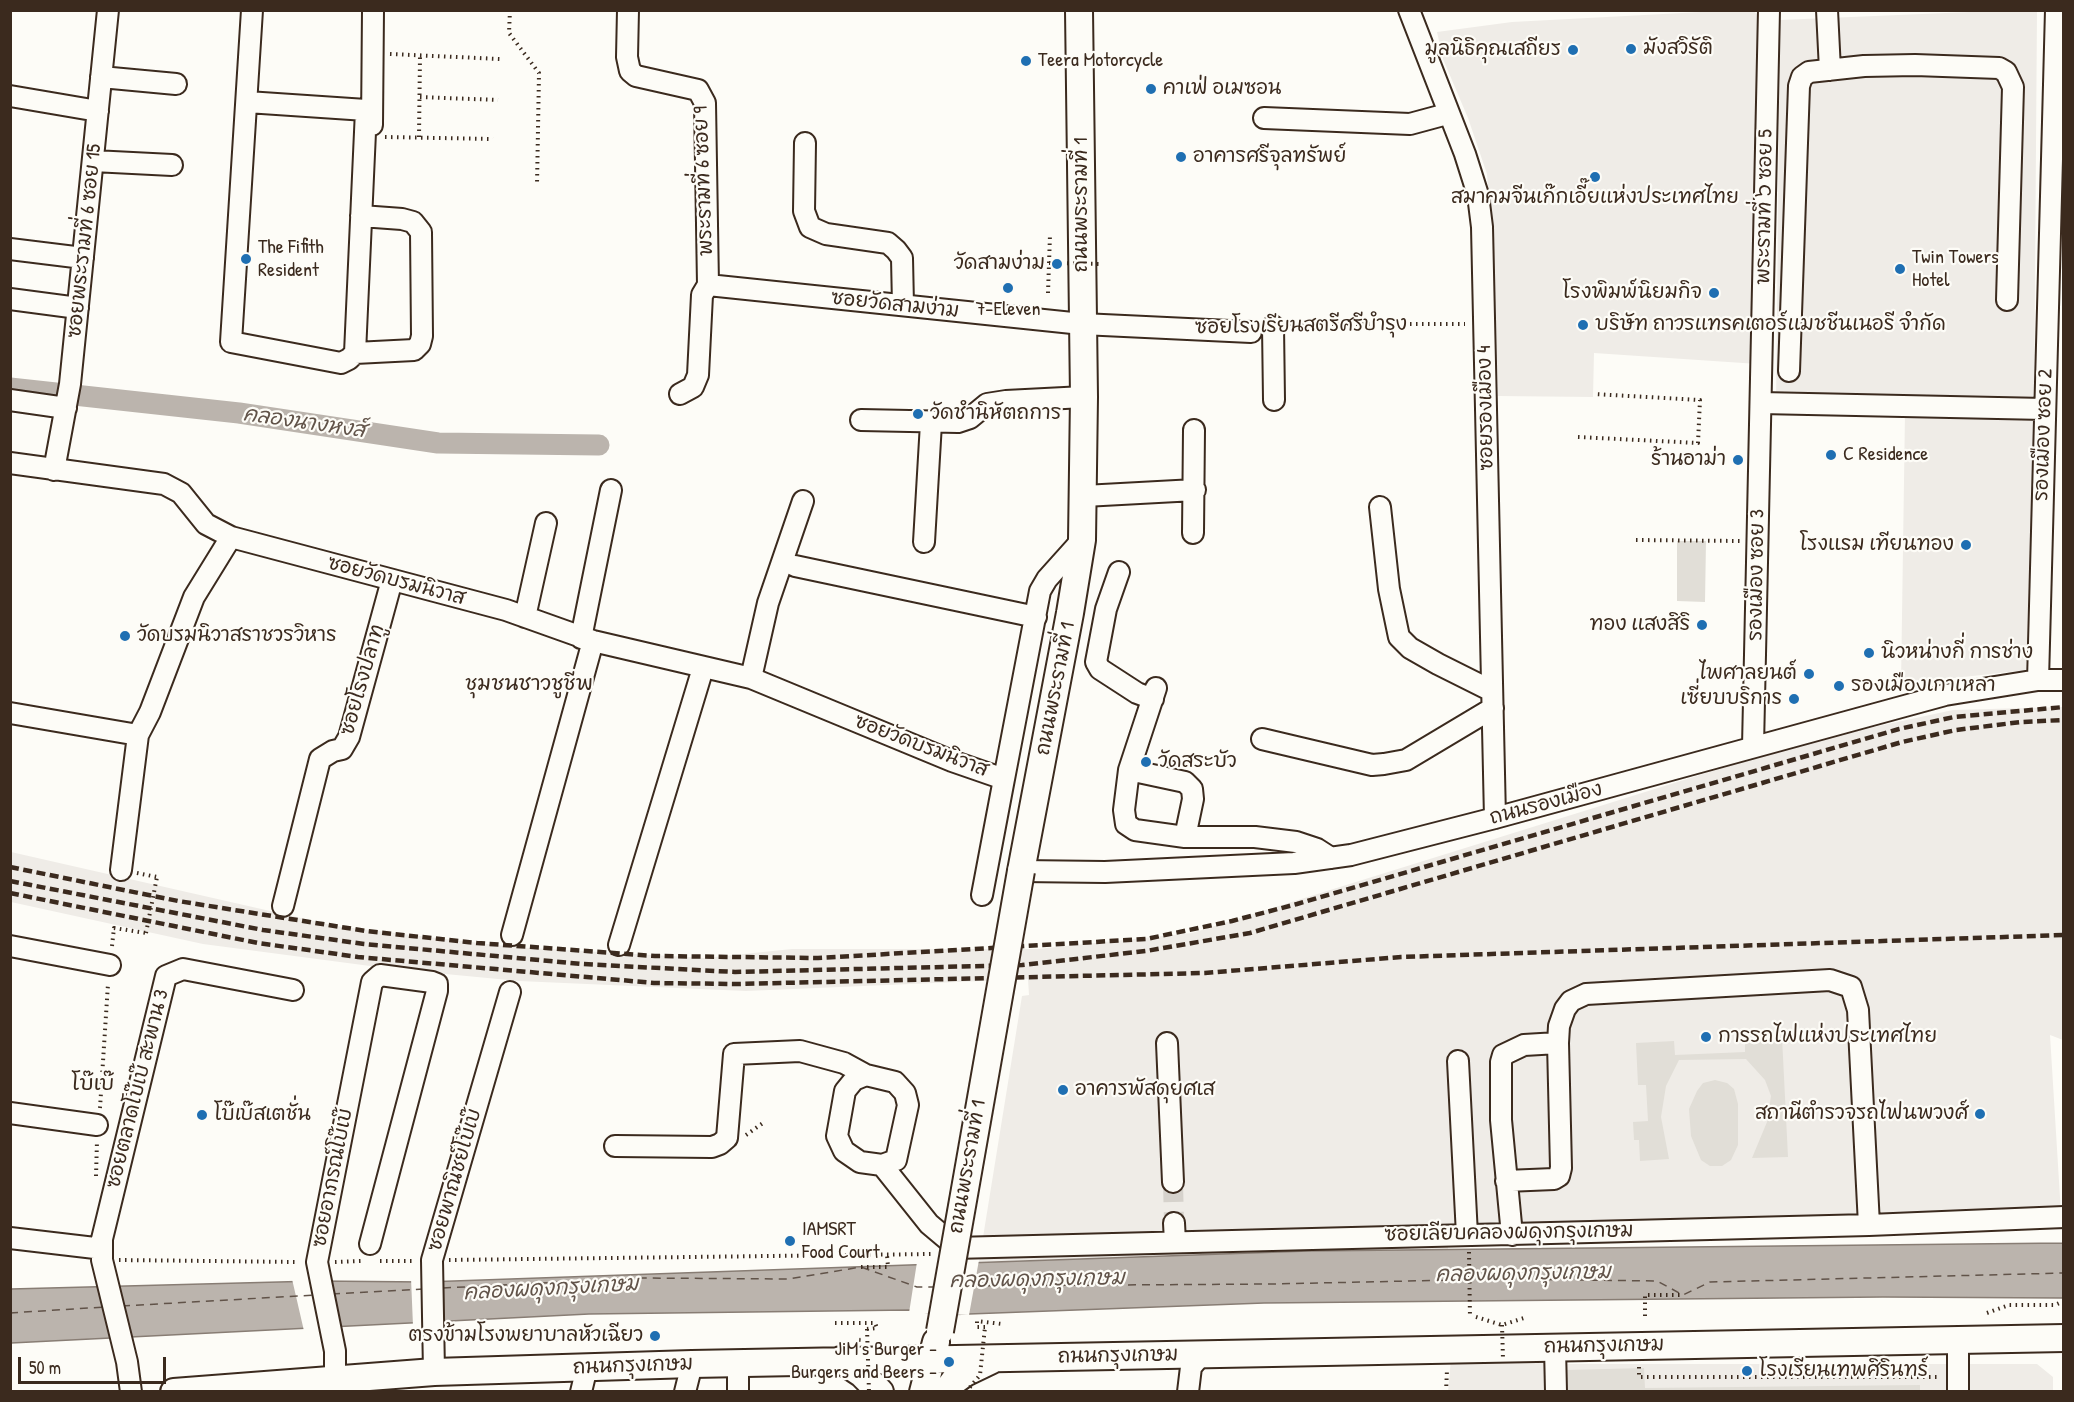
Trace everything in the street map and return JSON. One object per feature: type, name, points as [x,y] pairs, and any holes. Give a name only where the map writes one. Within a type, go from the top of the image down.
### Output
[{"type":"main road","name":"ถนนพระรามที่ 1","points":[[923,1392],[930,1357],[940,1331],[1021,871],[1079,567],[1084,496],[1080,10]]},
{"type":"main road","name":"ถนนกรุงเกษม","points":[[174,1392],[333,1385],[434,1372],[584,1379],[692,1364],[930,1357],[1201,1355],[2064,1338]]},
{"type":"main road","points":[[946,1392],[965,1373],[1000,1357]]},
{"type":"main road","points":[[841,1360],[862,1374],[880,1392]]},
{"type":"street","name":"ซอยพระรามที่ 6 ซอย 15","points":[[54,470],[70,384],[108,10]]},
{"type":"street","points":[[247,102],[366,110],[355,353],[350,359],[341,363],[231,342],[252,10]]},
{"type":"street","points":[[372,137],[373,10]]},
{"type":"street","name":"พระรามที่ 6 ซอย 9","points":[[628,10],[627,57],[630,71],[636,76],[698,90],[705,103],[708,285],[702,295],[697,382],[680,394]]},
{"type":"street","name":"ซอยรองเมือง 4","points":[[1409,10],[1479,195],[1482,227],[1495,818]]},
{"type":"street","name":"พระรามที่ ๖ ซอย 5","points":[[1761,403],[1769,10]]},
{"type":"street","points":[[1827,10],[1830,70]]},
{"type":"street","name":"รองเมือง ซอย 2","points":[[2038,680],[2056,10]]},
{"type":"street","points":[[1789,371],[1799,86],[1802,77],[1809,72],[1915,65],[1999,68],[2011,78],[2007,300]]},
{"type":"street","points":[[101,77],[176,84]]},
{"type":"street","points":[[10,96],[98,111]]},
{"type":"street","points":[[1264,118],[1410,124],[1448,114]]},
{"type":"street","points":[[805,143],[804,211],[810,227],[826,234],[888,243],[902,258],[903,305]]},
{"type":"street","points":[[93,161],[172,165]]},
{"type":"street","points":[[355,353],[414,350],[420,344],[422,336],[421,232],[413,222],[402,219],[361,216]]},
{"type":"street","points":[[10,249],[83,258]]},
{"type":"street","name":"ซอยวัดสามง่าม","points":[[708,285],[1082,324]]},
{"type":"street","points":[[10,299],[78,308]]},
{"type":"street","name":"ซอยโรงเรียนสตรีศรีบำรุง","points":[[1082,324],[1251,332]]},
{"type":"street","points":[[1273,326],[1274,400]]},
{"type":"street","points":[[861,420],[931,423],[964,421],[980,407],[1006,401],[1084,398]]},
{"type":"street","points":[[10,400],[66,407]]},
{"type":"street","points":[[1761,403],[2045,408]]},
{"type":"street","name":"รองเมือง ซอย 3","points":[[1753,746],[1761,403]]},
{"type":"street","points":[[924,543],[931,423]]},
{"type":"street","points":[[1193,533],[1194,430]]},
{"type":"street","name":"ซอยวัดบรมนิวาส","points":[[10,463],[164,484],[181,493],[206,524],[231,537],[525,617],[587,639],[751,678],[952,761],[1004,779],[1040,591],[1047,579],[1082,540]]},
{"type":"street","points":[[512,935],[587,639],[611,490]]},
{"type":"street","points":[[1084,496],[1195,490]]},
{"type":"street","points":[[751,678],[768,603],[803,501]]},
{"type":"street","points":[[1262,739],[1372,765],[1384,764],[1406,760],[1492,699],[1419,654],[1399,637],[1389,590],[1380,507]]},
{"type":"street","points":[[525,617],[546,523]]},
{"type":"street","points":[[121,870],[138,735],[150,712],[191,602],[231,537]]},
{"type":"street","points":[[795,566],[1036,617]]},
{"type":"street","points":[[1119,572],[1106,609],[1096,662],[1100,669],[1145,697],[1155,694],[1129,770],[1124,810],[1126,824],[1135,830],[1185,837],[1255,837],[1296,842],[1317,849],[1331,858]]},
{"type":"street","name":"ซอยโรงปลาทู","points":[[283,906],[320,759],[333,751],[342,749],[349,737],[392,579]]},
{"type":"street","points":[[620,945],[703,668]]},
{"type":"street","name":"ถนนรองเมือง","points":[[1021,871],[1105,872],[1294,863],[1331,858],[1495,818],[1945,695],[2038,680],[2064,680]]},
{"type":"street","points":[[10,713],[138,735]]},
{"type":"street","points":[[1129,770],[1185,782],[1192,789],[1193,799],[1185,837]]},
{"type":"street","points":[[982,895],[1004,779]]},
{"type":"street","points":[[10,946],[110,965]]},
{"type":"street","name":"ซอยตลาดโบ๊เบ๊ สะพาน 3","points":[[131,1392],[99,1254],[166,976],[183,969],[292,990]]},
{"type":"street","name":"ซอยอาภรณ์โบ๊เบ๊","points":[[333,1385],[335,1351],[318,1271],[374,979],[380,975],[432,982],[437,984],[437,988],[369,1256]]},
{"type":"street","points":[[1506,1181],[1554,1179],[1559,1176],[1561,1168],[1559,1026],[1565,1009],[1571,1001],[1586,994],[1830,980],[1842,982],[1851,987],[1858,1010],[1869,1225]]},
{"type":"street","name":"ซอยพาณิชย์โบ๊เบ๊","points":[[434,1372],[432,1269],[510,992]]},
{"type":"street","points":[[1167,1043],[1173,1182]]},
{"type":"street","points":[[1512,1235],[1506,1181],[1501,1062],[1503,1055],[1513,1048],[1558,1043]]},
{"type":"street","points":[[615,1146],[712,1147],[720,1144],[727,1138],[734,1054],[800,1051],[844,1063],[866,1075],[896,1082],[905,1093],[908,1105],[896,1160],[882,1165],[860,1162],[844,1151],[837,1136],[844,1091],[854,1080],[866,1075]]},
{"type":"street","points":[[1458,1061],[1468,1240]]},
{"type":"street","points":[[10,1113],[97,1125]]},
{"type":"street","points":[[882,1165],[929,1224],[953,1249]]},
{"type":"street","name":"ซอยเลียบคลองผดุงกรุงเกษม","points":[[953,1249],[1174,1232],[1468,1240],[1512,1235],[2064,1217]]},
{"type":"street","points":[[10,1238],[99,1254]]},
{"type":"street","points":[[1958,1339],[1958,1384]]},
{"type":"street","points":[[1555,1347],[1556,1392]]},
{"type":"street","points":[[1188,1392],[1191,1367],[1201,1355]]},
{"type":"street","points":[[738,1363],[738,1392]]},
{"type":"street","points":[[685,1392],[692,1364]]},
{"type":"path","points":[[510,10],[509,33],[538,73],[537,185]]},
{"type":"path","points":[[373,54],[500,59]]},
{"type":"path","points":[[419,137],[420,56]]},
{"type":"path","points":[[420,97],[498,100]]},
{"type":"path","points":[[372,137],[493,139]]},
{"type":"path","points":[[1048,293],[1050,235]]},
{"type":"path","points":[[1049,263],[1102,264]]},
{"type":"path","name":"ซอยโรงเรียนสตรีศรีบำรุง","points":[[1273,326],[1484,324]]},
{"type":"path","points":[[1578,437],[1698,443],[1700,400],[1594,394]]},
{"type":"path","points":[[1636,540],[1758,541]]},
{"type":"path","name":"ซอยตลาดโบ๊เบ๊ สะพาน 3","points":[[96,1181],[97,1125],[114,928],[146,933],[157,877]]},
{"type":"path","points":[[1468,1240],[1470,1318]]},
{"type":"path","points":[[99,1254],[318,1271],[369,1256],[432,1269],[887,1255],[953,1249]]},
{"type":"path","points":[[861,1267],[888,1267],[887,1255]]},
{"type":"path","points":[[1646,1316],[1646,1295],[1683,1295]]},
{"type":"path","points":[[1987,1313],[2008,1305],[2055,1305],[2064,1301]]},
{"type":"path","points":[[1476,1317],[1502,1325],[1524,1318]]},
{"type":"path","points":[[966,1392],[980,1376],[985,1327],[977,1327],[976,1323],[982,1320],[1002,1324]]},
{"type":"path","points":[[835,1323],[874,1323],[877,1328],[867,1329],[869,1392]]},
{"type":"path","points":[[1502,1325],[1503,1359]]},
{"type":"path","points":[[1446,1392],[1448,1363]]},
{"type":"path","points":[[1627,1366],[1639,1366],[1640,1385]]},
{"type":"path","points":[[1639,1377],[1958,1384]]},
{"type":"shaded area","points":[[1754,11],[1765,23],[1758,364],[1594,353],[1593,397],[1498,396],[1495,287],[1487,174],[1468,118],[1443,59],[1437,32],[1512,22]]},
{"type":"shaded area","points":[[2037,11],[2034,417],[2026,670],[1901,684],[1905,413],[2011,419],[2028,417],[1776,403],[1780,20]]},
{"type":"shaded area","points":[[1677,541],[1706,541],[1705,602],[1677,601]]},
{"type":"shaded area","points":[[2063,707],[2063,1040],[2050,1035],[2062,1230],[2039,1227],[1448,1241],[1448,1250],[1308,1251],[979,1262],[1022,996],[1029,995],[1028,979],[746,991],[519,981],[393,969],[203,944],[11,902],[11,852],[336,926],[513,947],[705,958],[792,949],[1037,949],[1192,933],[1809,741],[1953,710]]},
{"type":"shaded area","points":[[1782,1037],[1788,1157],[1752,1158],[1767,1122],[1771,1096],[1765,1080],[1746,1059],[1679,1060],[1666,1086],[1661,1117],[1669,1159],[1640,1161],[1639,1140],[1634,1140],[1633,1122],[1648,1121],[1646,1085],[1638,1085],[1636,1043],[1674,1041],[1675,1055],[1745,1052],[1745,1039]]},
{"type":"shaded area","points":[[1715,1080],[1727,1083],[1734,1089],[1738,1104],[1738,1145],[1731,1160],[1722,1166],[1710,1166],[1701,1160],[1691,1136],[1689,1109],[1703,1083]]},
{"type":"shaded area","name":"โรงเรียนเทพศิรินทร์","points":[[1451,1358],[1561,1364],[2037,1364],[2053,1377],[2053,1391],[1448,1392]]},
{"type":"shaded area","points":[[1644,1368],[1645,1388],[1920,1385],[1920,1391],[1567,1391],[1566,1370]]},
{"type":"water","name":"คลองผดุงกรุงเกษม","points":[[2064,1243],[2063,1298],[1883,1297],[1264,1303],[942,1315],[910,1310],[589,1314],[11,1343],[11,1289],[317,1281],[425,1282],[1308,1251]]},
{"type":"pier","points":[[979,1260],[969,1315],[909,1313],[917,1262]]},
{"type":"pier","points":[[327,1278],[339,1330],[304,1331],[292,1279]]},
{"type":"pier","points":[[411,1278],[439,1278],[441,1324],[413,1326]]},
{"type":"waterway","name":"คลองนางหงส์","points":[[10,388],[239,413],[438,443],[599,445]]},
{"type":"ferry route","points":[[443,1288],[642,1278],[788,1279],[861,1267],[917,1287],[934,1287]]},
{"type":"ferry route","points":[[960,1286],[1272,1284],[1500,1279],[1657,1281],[1683,1295],[1710,1282],[2064,1273]]},
{"type":"ferry route","points":[[332,1294],[423,1289]]},
{"type":"ferry route","points":[[122,1306],[315,1295]]},
{"type":"ferry route","points":[[10,1313],[105,1307]]},
{"type":"tunnel","points":[[1173,1182],[1174,1223]]},
{"type":"railway","points":[[10,867],[178,901],[366,931],[477,943],[655,956],[818,958],[1146,939],[1232,921],[1297,904],[1899,729],[1954,717],[2064,707]]},
{"type":"railway","points":[[10,881],[263,930],[364,944],[582,964],[735,972],[1022,965],[1146,951],[1250,933],[1902,742],[1956,730],[2021,722],[2064,720]]},
{"type":"railway","points":[[10,893],[258,943],[358,957],[654,983],[737,984],[1205,973],[1401,957],[2064,935]]},
{"type":"place","name":"มังสวิรัติ","points":[[1631,49]]},
{"type":"place","name":"มูลนิธิคุณเสถียร","points":[[1573,50]]},
{"type":"place","name":"Teera Motorcycle","points":[[1026,61]]},
{"type":"place","name":"คาเฟ่ อเมซอน","points":[[1151,89]]},
{"type":"place","name":"อาคารศรีจุลทรัพย์","points":[[1181,157]]},
{"type":"place","name":"สมาคมจีนเก๊กเอี๊ยแห่งประเทศไทย","points":[[1595,177]]},
{"type":"place","name":"The Fifith Resident","points":[[246,259]]},
{"type":"place","name":"วัดสามง่าม","points":[[1057,264]]},
{"type":"place","name":"Twin Towers Hotel","points":[[1900,269]]},
{"type":"place","name":"7-Eleven","points":[[1008,288]]},
{"type":"place","name":"โรงพิมพ์นิยมกิจ","points":[[1714,293]]},
{"type":"place","name":"บริษัท ถาวรแทรคเตอร์แมชชีนเนอรี จำกัด","points":[[1583,325]]},
{"type":"place","name":"วัดชำนิหัตถการ","points":[[918,414]]},
{"type":"place","name":"C Residence","points":[[1831,455]]},
{"type":"place","name":"ร้านอาม่า","points":[[1738,460]]},
{"type":"place","name":"โรงแรม เทียนทอง","points":[[1966,545]]},
{"type":"place","name":"ทอง แสงสิริ","points":[[1702,625]]},
{"type":"place","name":"วัดบรมนิวาสราชวรวิหาร","points":[[125,636]]},
{"type":"place","name":"นิวหน่างกี่ การช่าง","points":[[1869,653]]},
{"type":"place","name":"ไพศาลยนต์","points":[[1809,674]]},
{"type":"place","name":"รองเมืองเกาเหลา","points":[[1839,686]]},
{"type":"place","name":"เซี่ยบบริการ","points":[[1794,699]]},
{"type":"place","name":"วัดสระบัว","points":[[1146,762]]},
{"type":"place","name":"การรถไฟแห่งประเทศไทย","points":[[1706,1037]]},
{"type":"place","name":"อาคารพัสดุยศเส","points":[[1063,1090]]},
{"type":"place","name":"สถานีตำรวจรถไฟนพวงศ์","points":[[1980,1114]]},
{"type":"place","name":"โบ๊เบ๊สเตชั่น","points":[[202,1115]]},
{"type":"place","name":"IAMSRT Food Court","points":[[790,1241]]},
{"type":"place","name":"ตรงข้ามโรงพยาบาลหัวเฉียว","points":[[655,1336]]},
{"type":"place","name":"JiM's Burger - Burgers and Beers -","points":[[949,1362]]},
{"type":"place","name":"โรงเรียนเทพศิรินทร์","points":[[1747,1371]]},
{"type":"district","name":"ชุมชนชาวชูชีพ","points":[[529,684]]},
{"type":"district","name":"โบ๊เบ๊","points":[[93,1084]]}]
